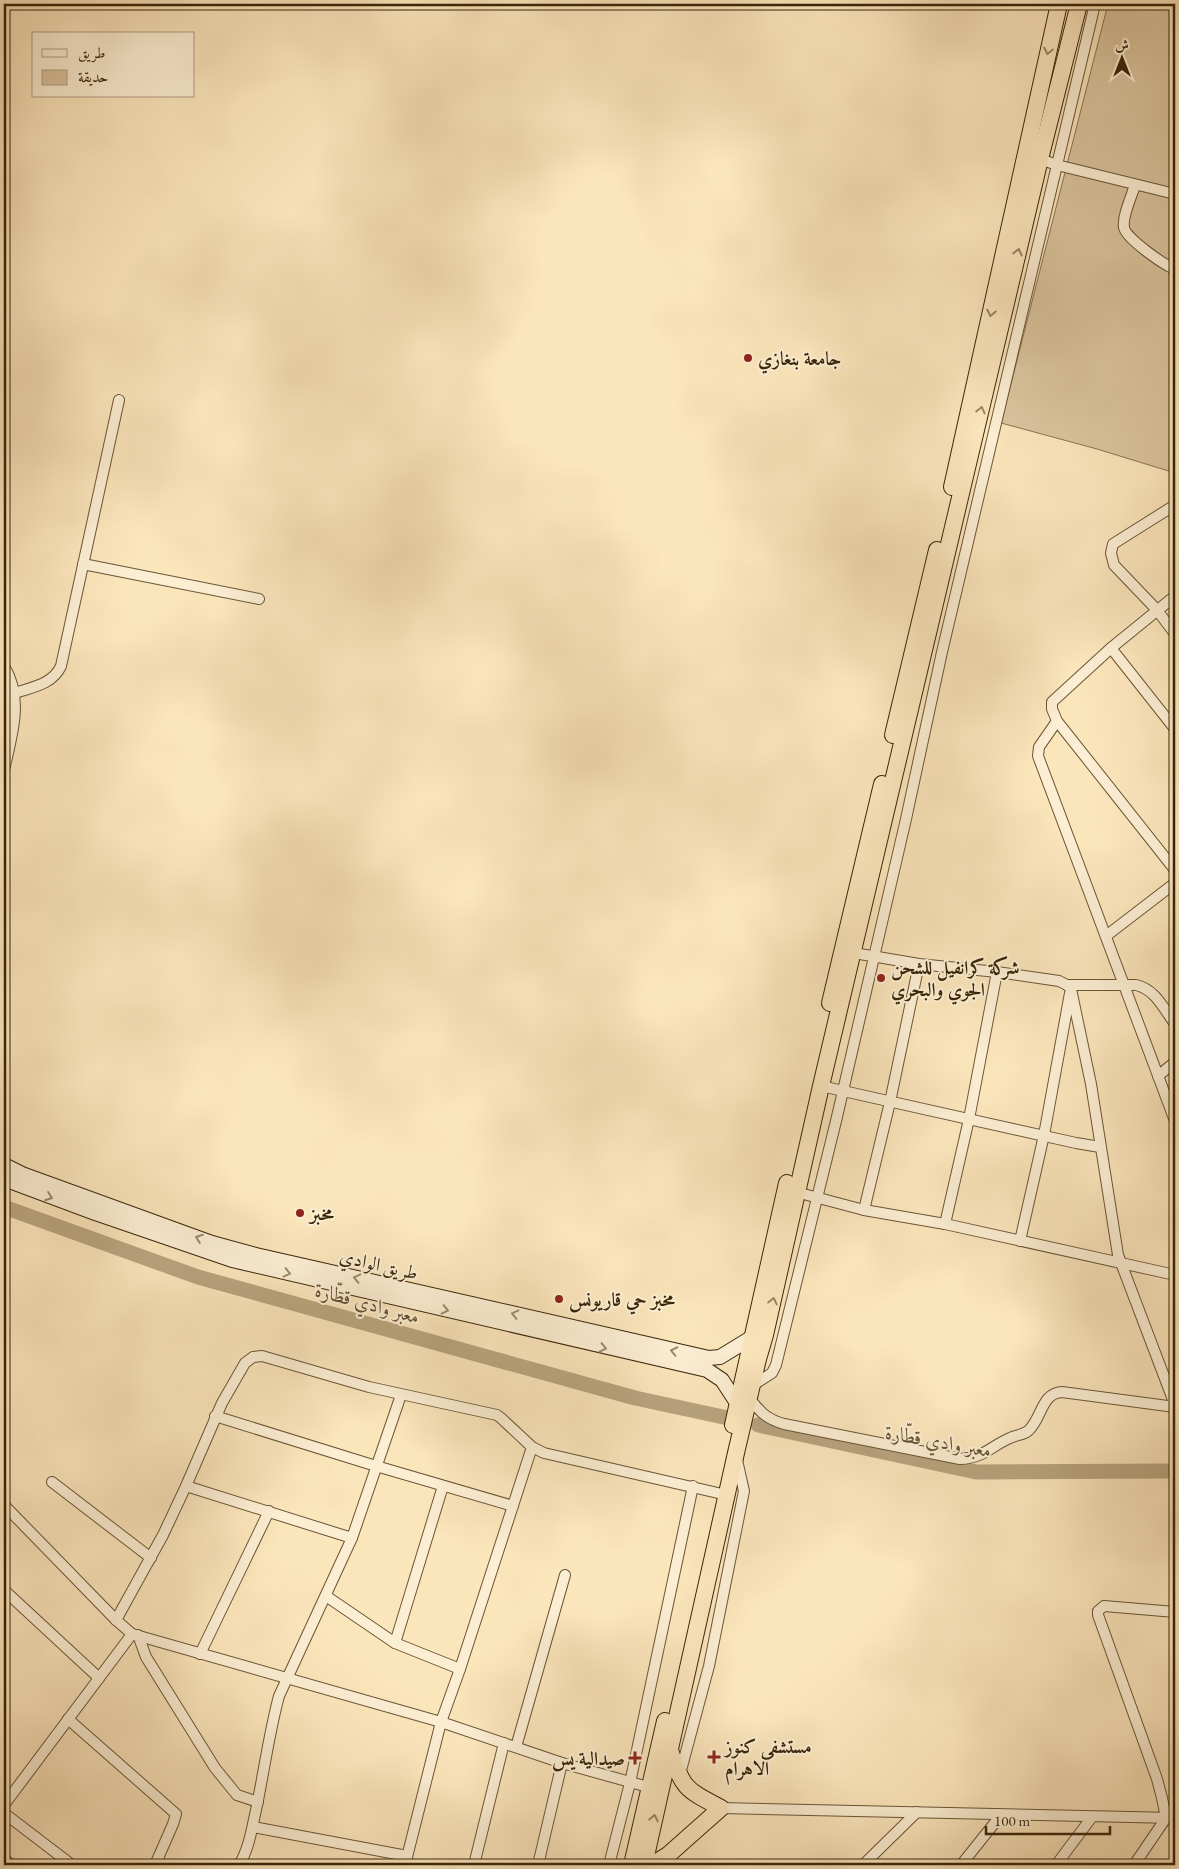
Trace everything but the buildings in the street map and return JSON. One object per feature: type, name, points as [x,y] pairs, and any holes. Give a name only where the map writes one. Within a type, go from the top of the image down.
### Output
[{"type":"highway","points":[[644,1865],[705,1599],[758,1337],[958,459],[1059,4]]},
{"type":"highway","points":[[632,1865],[648,1788],[718,1493],[747,1395],[758,1337],[796,1192],[854,953],[1040,159],[1079,4]]},
{"type":"highway","points":[[652,1865],[666,1860],[721,1808],[686,1788],[679,1778],[670,1750]]},
{"type":"main road","name":"طريق الوادي","points":[[4,1165],[22,1174],[255,1260]]},
{"type":"main road","name":"طريق الوادي","points":[[4,1179],[210,1254],[255,1260],[708,1364],[722,1380],[747,1395]]},
{"type":"main road","points":[[708,1364],[758,1337]]},
{"type":"street","points":[[1069,987],[1091,1084],[1121,1264],[1175,1406],[1055,1392],[1047,1398],[1028,1431],[1010,1438],[988,1452],[972,1458],[960,1458],[770,1420],[762,1414],[747,1395],[772,1373],[776,1365],[818,1198],[1095,4]]},
{"type":"street","points":[[1040,159],[1057,165],[1175,194]]},
{"type":"street","points":[[1135,184],[1124,222],[1126,233],[1175,270]]},
{"type":"street","points":[[15,693],[49,681],[57,675],[61,666],[119,400]]},
{"type":"street","points":[[1175,505],[1113,544],[1111,553],[1114,565],[1157,610],[1175,634]]},
{"type":"street","points":[[83,564],[259,599]]},
{"type":"street","points":[[1175,596],[1111,648],[1052,702],[1052,709],[1058,721],[1175,870]]},
{"type":"street","points":[[1111,648],[1175,730]]},
{"type":"street","points":[[4,770],[15,714],[15,693],[5,672]]},
{"type":"street","points":[[911,709],[929,714]]},
{"type":"street","points":[[1058,721],[1039,747],[1038,756],[1175,1121]]},
{"type":"street","points":[[1106,936],[1175,883]]},
{"type":"street","points":[[854,953],[919,964],[1059,981],[1069,987],[1136,985],[1150,990],[1175,1024]]},
{"type":"street","points":[[864,1210],[890,1102],[919,964]]},
{"type":"street","points":[[945,1224],[969,1119],[997,972]]},
{"type":"street","points":[[1020,1241],[1044,1135],[1069,987]]},
{"type":"street","points":[[1158,1076],[1175,1062]]},
{"type":"street","points":[[821,1086],[1100,1147]]},
{"type":"street","points":[[796,1192],[864,1210],[945,1224],[1175,1275]]},
{"type":"street","points":[[758,1337],[782,1340]]},
{"type":"street","points":[[116,1620],[151,1558],[186,1486],[215,1416],[245,1363],[250,1358],[257,1356],[401,1395],[497,1415],[532,1447],[544,1453],[718,1493]]},
{"type":"street","points":[[239,1865],[252,1828],[279,1696],[352,1538],[401,1395]]},
{"type":"street","points":[[215,1416],[513,1506]]},
{"type":"street","points":[[252,1828],[406,1861],[441,1722],[532,1447]]},
{"type":"street","points":[[679,1778],[709,1666],[744,1491],[736,1453]]},
{"type":"street","points":[[52,1482],[151,1558]]},
{"type":"street","points":[[186,1486],[352,1538]]},
{"type":"street","points":[[395,1643],[442,1486]]},
{"type":"street","points":[[609,1865],[630,1782],[692,1486]]},
{"type":"street","points":[[4,1505],[116,1620],[135,1634],[441,1722],[562,1763],[648,1788]]},
{"type":"street","points":[[200,1654],[268,1511]]},
{"type":"street","points":[[516,1747],[565,1574]]},
{"type":"street","points":[[4,1590],[99,1678]]},
{"type":"street","points":[[326,1596],[395,1643],[460,1669]]},
{"type":"street","points":[[705,1599],[723,1602]]},
{"type":"street","points":[[1170,1818],[1098,1611],[1104,1606],[1175,1612]]},
{"type":"street","points":[[4,1804],[99,1678],[135,1634]]},
{"type":"street","points":[[135,1634],[146,1657],[215,1768],[237,1795],[258,1802]]},
{"type":"street","points":[[68,1719],[176,1814],[174,1824],[158,1864]]},
{"type":"street","points":[[474,1865],[504,1743]]},
{"type":"street","points":[[538,1865],[562,1763]]},
{"type":"street","points":[[721,1808],[1170,1818]]},
{"type":"street","points":[[863,1865],[917,1812]]},
{"type":"street","points":[[4,1813],[72,1865]]},
{"type":"street","points":[[961,1865],[1001,1815]]},
{"type":"street","points":[[1056,1865],[1092,1817]]},
{"type":"street","points":[[1134,1865],[1170,1818]]},
{"type":"street","points":[[4,1859],[12,1865]]},
{"type":"green space","points":[[1108,4],[1175,4],[1175,473],[1097,449],[1001,423]]},
{"type":"waterway","name":"معبر وادي قطّارة","points":[[4,1207],[198,1277],[635,1398],[728,1418]]},
{"type":"waterway","name":"معبر وادي قطّارة","points":[[758,1425],[976,1472],[1175,1471]]},
{"type":"place","name":"جامعة بنغازي","points":[[748,358]]},
{"type":"place","name":"شركة كرانفيل للشحن الجوي والبحري","points":[[881,978]]},
{"type":"place","name":"مخبز","points":[[300,1213]]},
{"type":"place","name":"مخبز حي قاريونس","points":[[559,1299]]},
{"type":"place","name":"مستشفى كنوز الاهرام","points":[[714,1757]]},
{"type":"place","name":"صيدالية يس","points":[[635,1758]]}]
